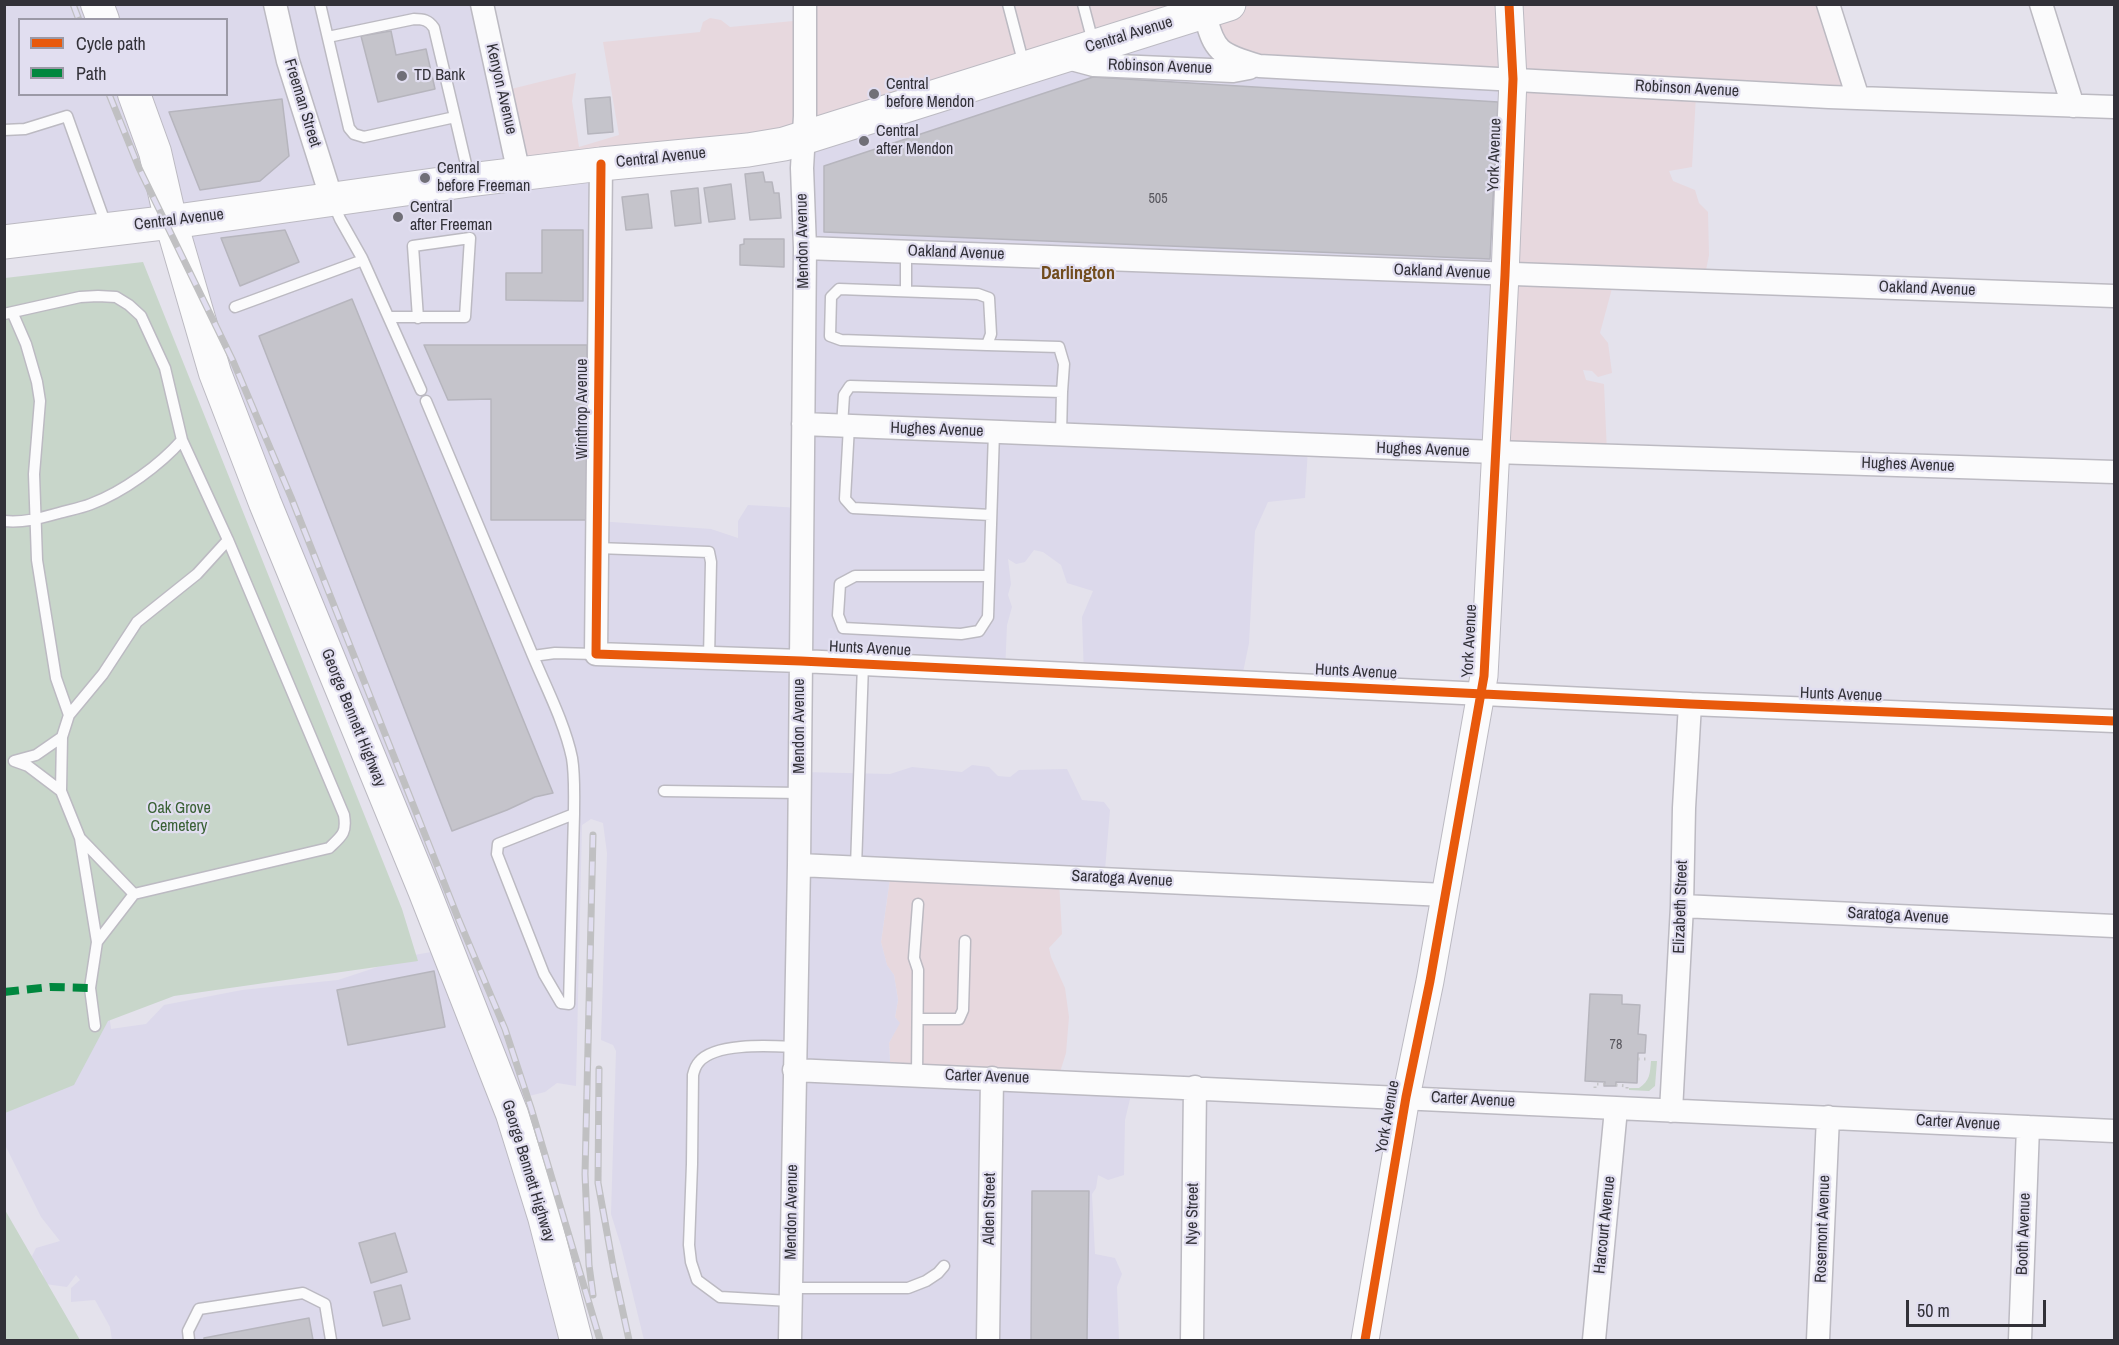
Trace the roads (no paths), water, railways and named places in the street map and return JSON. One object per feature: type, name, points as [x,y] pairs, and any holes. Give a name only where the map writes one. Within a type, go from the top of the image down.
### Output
[{"type":"main road","points":[[97,4],[103,18]]},
{"type":"main road","name":"Central Avenue","points":[[4,242],[171,222],[469,180],[748,150],[803,139],[1211,7]]},
{"type":"main road","name":"George Bennett Highway","points":[[135,96],[155,152],[171,222],[215,373],[265,503],[424,890],[512,1114],[544,1217],[576,1341]]},
{"type":"street","name":"Freeman Street","points":[[275,4],[288,61],[332,200]]},
{"type":"street","name":"Kenyon Avenue","points":[[482,4],[519,174]]},
{"type":"street","name":"Mendon Avenue","points":[[790,1341],[800,793],[805,248],[802,168],[805,116],[805,4]]},
{"type":"street","name":"York Avenue","points":[[1365,1341],[1406,1096],[1482,693],[1505,275],[1513,79],[1509,4]]},
{"type":"street","points":[[1828,4],[1858,98]]},
{"type":"street","points":[[2041,4],[2073,106]]},
{"type":"street","name":"Robinson Avenue","points":[[1211,7],[1211,38],[1219,49],[1231,58],[1259,66],[1858,98],[2115,107]]},
{"type":"street","name":"Robinson Avenue","points":[[1060,56],[1094,65],[1233,71],[1259,66]]},
{"type":"street","name":"Winthrop Avenue","points":[[596,654],[601,164]]},
{"type":"street","name":"Oakland Avenue","points":[[805,248],[2115,296]]},
{"type":"street","name":"Hughes Avenue","points":[[803,424],[1494,452],[2115,472]]},
{"type":"street","name":"Hunts Avenue","points":[[596,654],[801,661],[1690,704],[2115,721]]},
{"type":"street","name":"Elizabeth Street","points":[[1671,1111],[1690,704]]},
{"type":"street","name":"Saratoga Avenue","points":[[799,865],[1445,895]]},
{"type":"street","name":"Saratoga Avenue","points":[[1682,906],[2115,926]]},
{"type":"street","name":"Carter Avenue","points":[[795,1058],[917,1075],[1406,1096],[1616,1109],[2115,1131]]},
{"type":"street","name":"Alden Street","points":[[988,1341],[992,1078]]},
{"type":"street","name":"Nye Street","points":[[1192,1341],[1195,1087]]},
{"type":"street","name":"Harcourt Avenue","points":[[1594,1341],[1616,1109]]},
{"type":"street","name":"Rosemont Avenue","points":[[1818,1341],[1828,1117]]},
{"type":"street","name":"Booth Avenue","points":[[2020,1341],[2028,1126]]},
{"type":"lane","points":[[320,4],[349,128],[354,134],[364,137],[454,117]]},
{"type":"lane","points":[[1008,4],[1025,68]]},
{"type":"lane","points":[[1083,4],[1094,46]]},
{"type":"lane","points":[[328,37],[414,19],[423,19],[431,23],[469,180]]},
{"type":"lane","points":[[4,130],[25,129],[67,116],[107,229]]},
{"type":"lane","points":[[332,200],[363,260],[422,390]]},
{"type":"lane","points":[[389,317],[418,318],[465,317],[470,238],[413,246],[418,318]]},
{"type":"lane","points":[[906,251],[906,290]]},
{"type":"lane","points":[[235,307],[363,260]]},
{"type":"lane","points":[[987,345],[991,334],[989,298],[978,294],[839,289],[831,297],[830,336],[841,340],[987,345],[1059,347],[1064,364],[1061,435]]},
{"type":"lane","points":[[69,715],[56,678],[37,561],[34,474],[39,392],[32,361],[9,314],[80,297],[116,297],[141,316],[147,326],[165,368],[182,440],[228,540],[340,804],[346,826],[341,836],[329,848],[134,894],[98,942]]},
{"type":"lane","points":[[991,515],[853,508],[845,499],[844,395],[850,386],[1062,392]]},
{"type":"lane","points":[[426,401],[567,740],[572,758],[574,814],[569,1004],[561,1003],[544,974],[497,854],[498,844],[574,814]]},
{"type":"lane","points":[[989,576],[855,576],[840,584],[838,615],[843,628],[961,634],[979,631],[988,617],[994,432]]},
{"type":"lane","points":[[4,521],[36,520],[92,504],[149,470],[169,455],[182,440]]},
{"type":"lane","points":[[95,1026],[90,987],[98,942],[80,838],[61,790],[62,737],[69,715],[103,674],[137,622],[155,606],[179,590],[228,540]]},
{"type":"lane","points":[[597,548],[709,552],[711,562],[709,658]]},
{"type":"lane","points":[[532,656],[555,653],[596,654]]},
{"type":"lane","points":[[856,867],[863,664]]},
{"type":"lane","points":[[9,760],[36,755],[62,737]]},
{"type":"lane","points":[[9,760],[28,766],[61,790]]},
{"type":"lane","points":[[664,791],[800,793]]},
{"type":"lane","points":[[80,838],[134,894]]},
{"type":"lane","points":[[917,1075],[918,970],[914,958],[918,904]]},
{"type":"lane","points":[[918,1019],[959,1019],[963,1010],[966,941]]},
{"type":"lane","points":[[795,1058],[755,1045],[711,1053],[699,1061],[693,1075],[689,1245],[691,1263],[697,1280],[720,1298],[908,1288],[926,1281],[944,1266]]},
{"type":"lane","points":[[189,1341],[188,1331],[199,1309],[303,1293],[325,1304],[331,1341]]},
{"type":"railway","points":[[73,4],[78,18]]},
{"type":"railway","points":[[110,96],[139,168],[233,361],[291,497],[458,918],[505,1029],[600,1340]]},
{"type":"railway","points":[[593,835],[585,1174],[589,1265],[593,1295]]},
{"type":"railway","points":[[599,1069],[598,1183],[629,1340]]},
{"type":"place","name":"TD Bank","points":[[402,76]]},
{"type":"place","name":"Central before Mendon","points":[[874,94]]},
{"type":"place","name":"Central after Mendon","points":[[864,141]]},
{"type":"place","name":"Central before Freeman","points":[[425,178]]},
{"type":"place","name":"Central after Freeman","points":[[398,217]]},
{"type":"district","name":"Darlington","points":[[1078,274]]},
{"type":"park label","name":"Oak Grove Cemetery","points":[[179,818]]}]
